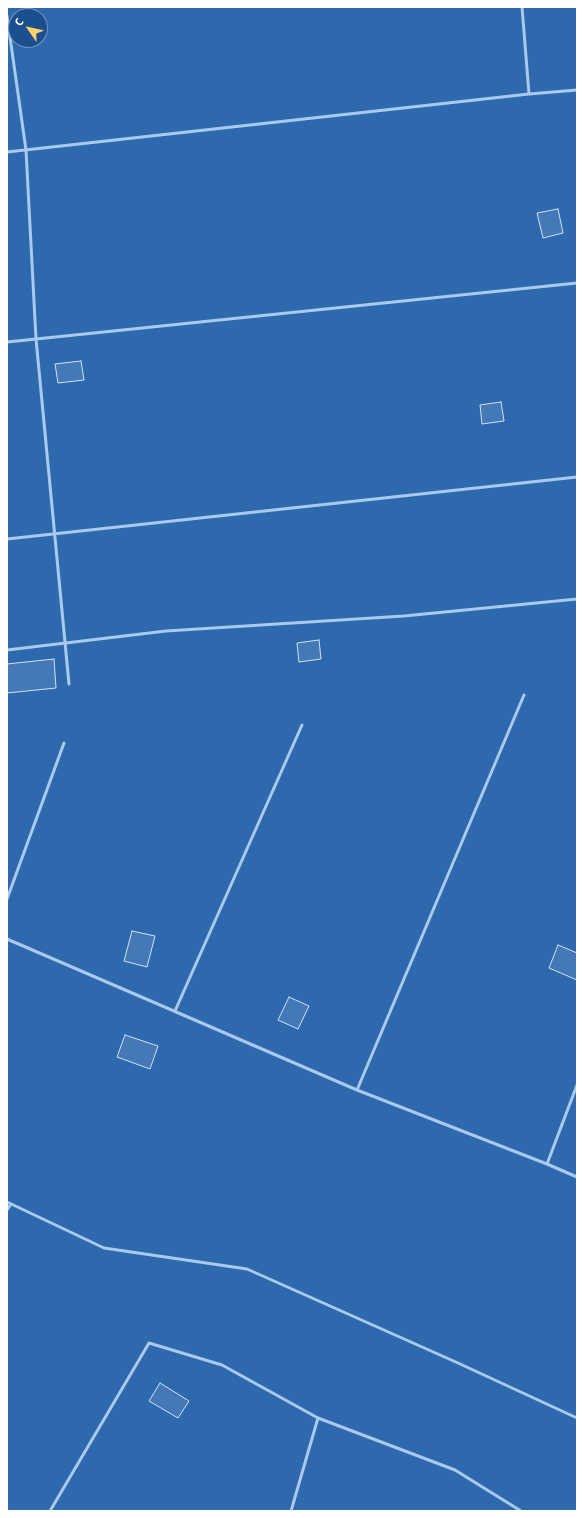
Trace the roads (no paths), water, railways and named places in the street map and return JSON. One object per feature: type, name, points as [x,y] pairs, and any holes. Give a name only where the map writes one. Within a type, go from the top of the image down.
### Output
[{"type":"lane","points":[[522,7],[529,94]]},
{"type":"lane","points":[[7,16],[26,150],[36,339],[70,684]]},
{"type":"lane","points":[[7,152],[529,94],[577,90]]},
{"type":"lane","points":[[7,342],[577,283]]},
{"type":"lane","points":[[7,539],[577,477]]},
{"type":"lane","points":[[7,650],[166,631],[404,616],[577,599]]},
{"type":"lane","points":[[357,1090],[524,695]]},
{"type":"lane","points":[[175,1011],[302,725]]},
{"type":"lane","points":[[7,899],[64,743]]},
{"type":"lane","points":[[7,939],[357,1090],[577,1176]]},
{"type":"lane","points":[[548,1164],[577,1085]]},
{"type":"lane","points":[[7,1210],[9,1203],[104,1248],[247,1269],[451,1359],[577,1418]]},
{"type":"lane","points":[[50,1511],[149,1343],[222,1365],[318,1418],[455,1470],[521,1511]]},
{"type":"lane","points":[[291,1511],[318,1418]]}]
